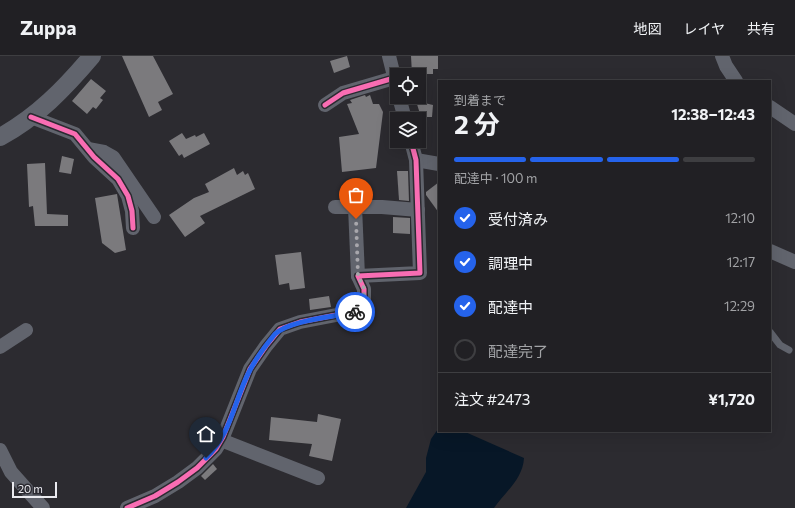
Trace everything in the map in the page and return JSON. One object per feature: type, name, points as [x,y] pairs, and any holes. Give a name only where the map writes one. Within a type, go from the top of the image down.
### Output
[{"type":"street","points":[[0,137],[27,122],[76,75],[92,56]]},
{"type":"street","points":[[389,56],[392,68]]},
{"type":"street","points":[[722,56],[726,66],[735,80]]},
{"type":"street","points":[[325,104],[343,93],[390,84]]},
{"type":"street","points":[[771,108],[795,124]]},
{"type":"street","points":[[31,117],[75,134],[94,157],[118,179],[128,196],[132,211],[133,228]]},
{"type":"street","points":[[358,276],[420,273],[416,160],[413,148]]},
{"type":"street","points":[[88,149],[104,152],[113,157],[154,218]]},
{"type":"street","points":[[416,160],[438,164]]},
{"type":"street","points":[[335,207],[418,210]]},
{"type":"street","points":[[127,508],[155,496],[178,482],[197,468],[216,449],[250,370],[275,334],[280,330],[300,322],[357,311],[364,303],[364,288],[358,276],[355,207]]},
{"type":"street","points":[[771,251],[795,262]]},
{"type":"street","points":[[0,347],[26,330]]},
{"type":"street","points":[[221,440],[318,478]]},
{"type":"street","points":[[0,450],[11,472],[43,508]]},
{"type":"lane","points":[[771,333],[780,345],[789,350]]},
{"type":"water","points":[[438,429],[438,432],[465,432],[524,458],[523,466],[513,485],[494,508],[406,508],[426,472],[426,458],[431,439]]},
{"type":"building","points":[[122,56],[153,56],[173,94],[158,102],[162,110],[149,117]]},
{"type":"building","points":[[347,56],[350,67],[334,73],[330,61]]},
{"type":"building","points":[[411,56],[438,56],[438,69],[433,69],[433,74],[426,74],[426,68],[412,68]]},
{"type":"building","points":[[91,79],[106,91],[100,98],[103,100],[96,109],[93,107],[87,114],[72,101]]},
{"type":"building","points":[[365,95],[366,97],[370,95],[373,104],[379,104],[383,112],[376,168],[342,172],[339,137],[359,134],[347,104],[352,103],[350,100]]},
{"type":"building","points":[[426,103],[433,105],[432,117],[426,117],[426,112],[419,112],[417,104]]},
{"type":"building","points":[[182,133],[186,139],[195,135],[196,137],[204,133],[210,144],[184,158],[182,154],[179,156],[169,141]]},
{"type":"building","points":[[62,156],[74,159],[71,174],[59,172]]},
{"type":"building","points":[[45,163],[47,214],[68,215],[68,226],[35,226],[33,206],[29,207],[27,164]]},
{"type":"building","points":[[234,168],[237,175],[243,171],[245,175],[248,173],[255,189],[200,216],[205,223],[185,237],[169,215],[194,198],[209,192],[205,184]]},
{"type":"building","points":[[397,171],[408,171],[409,201],[399,200]]},
{"type":"building","points":[[438,183],[438,212],[426,195],[426,192]]},
{"type":"building","points":[[117,194],[126,250],[115,253],[102,243],[95,198]]},
{"type":"building","points":[[393,217],[410,218],[410,234],[393,233]]},
{"type":"building","points":[[301,252],[305,288],[290,290],[289,283],[279,285],[275,255]]},
{"type":"building","points":[[329,296],[331,307],[310,310],[309,299]]},
{"type":"building","points":[[318,414],[341,419],[332,461],[309,456],[312,444],[269,440],[271,417],[317,422]]},
{"type":"building","points":[[213,464],[217,469],[205,480],[201,476]]},
{"type":"cycle path","points":[[325,105],[343,93],[390,79]]},
{"type":"cycle path","points":[[31,117],[75,134],[94,157],[118,179],[128,196],[132,211],[133,228]]},
{"type":"cycle path","points":[[127,508],[155,496],[178,482],[197,468],[216,449],[223,437],[250,369],[280,329],[300,322],[357,311],[364,303],[364,289],[358,276],[420,273],[416,160],[413,148]]},
{"type":"way so far","points":[[355,312],[364,303],[364,288],[358,276],[356,219]]},
{"type":"route","points":[[206,458],[216,449],[223,437],[250,370],[275,334],[280,330],[300,322],[330,318],[355,312]]}]
